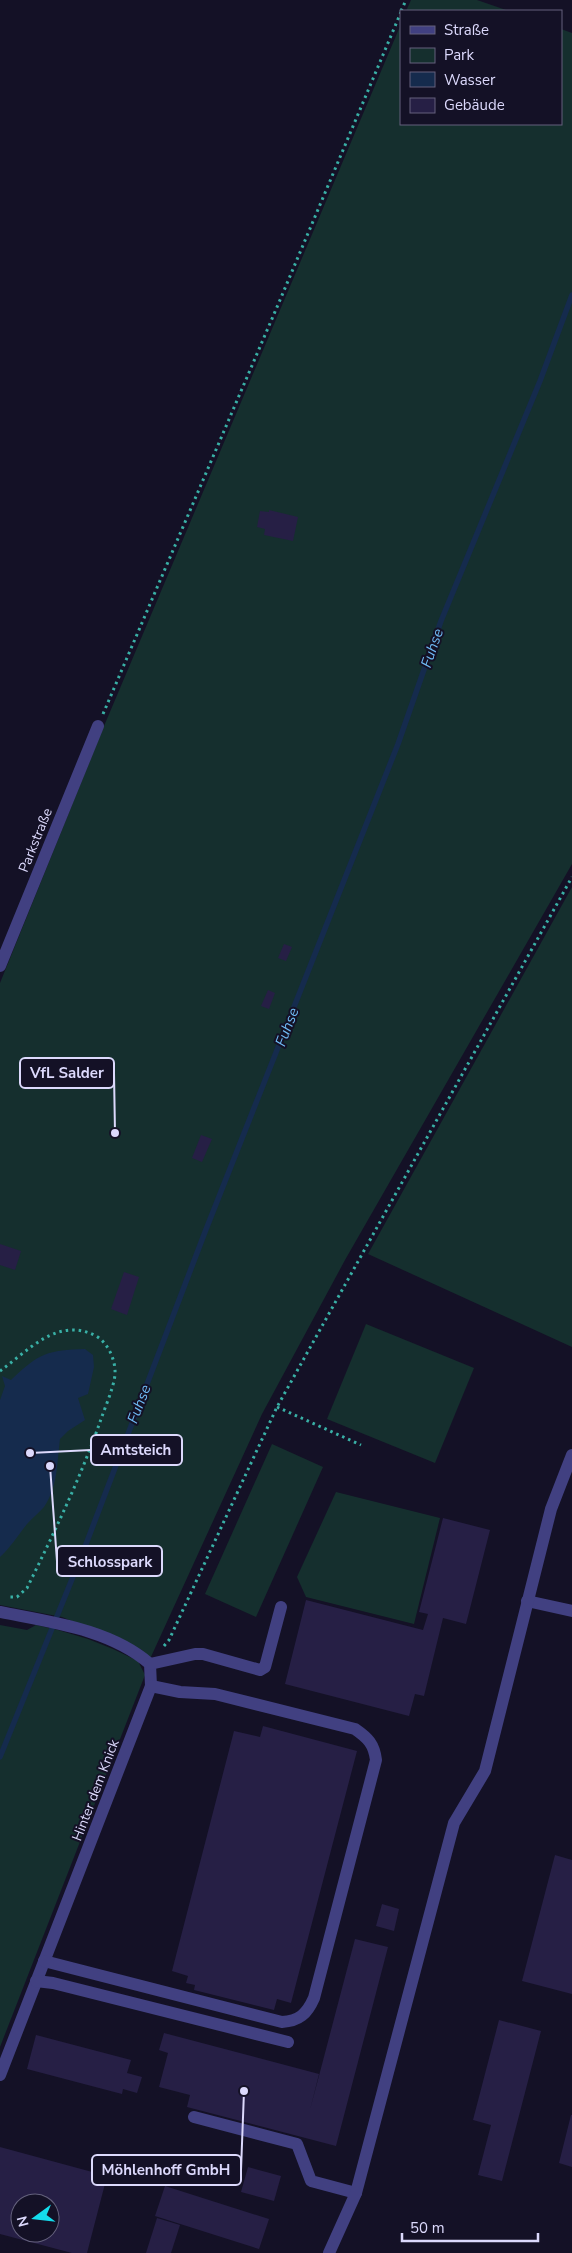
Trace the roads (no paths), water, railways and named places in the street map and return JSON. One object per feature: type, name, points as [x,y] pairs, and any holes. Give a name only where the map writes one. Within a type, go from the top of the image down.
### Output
[{"type":"street","name":"Parkstraße","points":[[0,966],[98,726]]},
{"type":"street","points":[[329,2253],[356,2193],[454,1823],[484,1771],[551,1508],[572,1455]]},
{"type":"street","points":[[527,1601],[572,1611]]},
{"type":"street","points":[[0,1612],[64,1625],[88,1632],[136,1652],[150,1664],[203,1654],[260,1670],[265,1667],[281,1607]]},
{"type":"street","name":"Hinter dem Knick","points":[[0,2075],[151,1686],[150,1664]]},
{"type":"street","points":[[44,1961],[282,2022],[301,2018],[314,1998],[376,1760],[375,1748],[368,1738],[355,1730],[215,1694],[180,1692],[151,1686]]},
{"type":"street","points":[[36,1981],[52,1983],[288,2042]]},
{"type":"street","points":[[194,2118],[297,2144],[311,2181],[356,2193]]},
{"type":"water","points":[[85,1349],[93,1355],[94,1367],[88,1394],[78,1398],[85,1420],[68,1431],[60,1439],[56,1474],[49,1499],[0,1557],[0,1400],[5,1386],[2,1376],[11,1380],[29,1364],[53,1352]]},
{"type":"waterway","name":"Fuhse","points":[[0,1757],[83,1552],[205,1232],[398,744],[441,621],[540,381],[572,295]]},
{"type":"place","name":"VfL Salder","points":[[115,1133]]},
{"type":"place","name":"Amtsteich","points":[[30,1453]]},
{"type":"place","name":"Schlosspark","points":[[50,1466]]},
{"type":"place","name":"Möhlenhoff GmbH","points":[[244,2091]]}]
